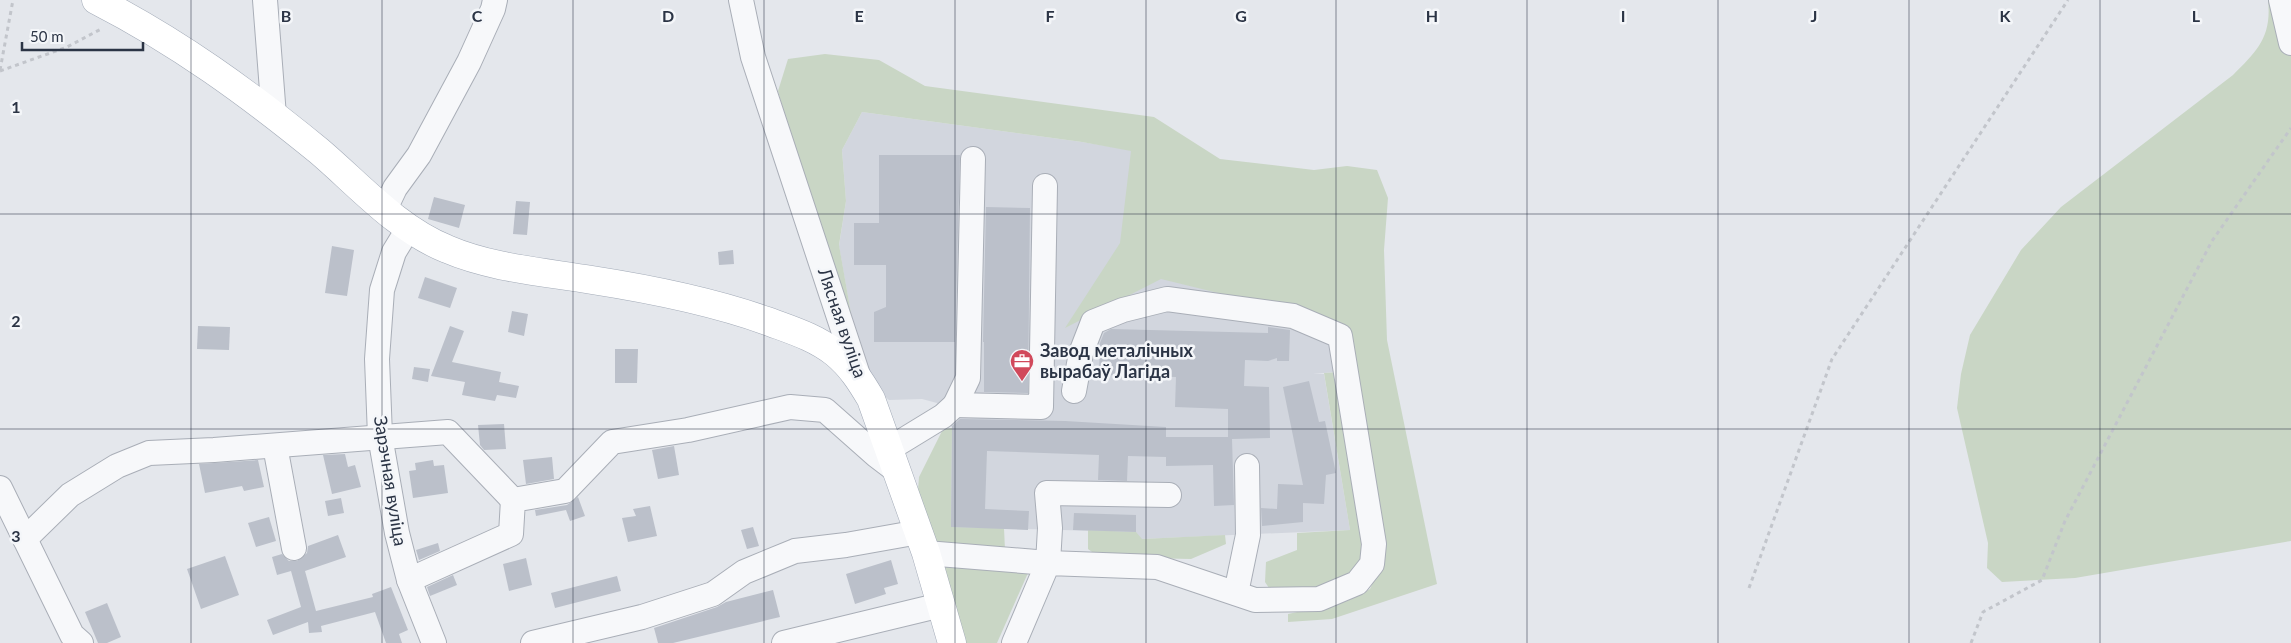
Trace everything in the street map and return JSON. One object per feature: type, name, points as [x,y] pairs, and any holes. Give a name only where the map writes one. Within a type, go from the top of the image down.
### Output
[{"type":"main road","points":[[96,0],[190,53],[246,92],[408,228],[447,250],[534,271],[657,292],[740,311],[805,335],[818,342],[835,352],[860,379]]},
{"type":"main road","name":"Лясная вуліца","points":[[860,379],[871,399],[922,542],[952,643]]},
{"type":"street","points":[[265,0],[274,116]]},
{"type":"street","points":[[386,209],[395,188],[419,155],[469,62],[495,0]]},
{"type":"street","name":"Лясная вуліца","points":[[741,0],[753,57],[860,379]]},
{"type":"street","points":[[2281,0],[2291,43]]},
{"type":"street","points":[[513,500],[565,491],[612,442],[688,430],[790,407],[825,410],[877,456],[893,460],[955,405],[968,378],[973,159]]},
{"type":"street","points":[[955,405],[1041,407],[1045,186]]},
{"type":"street","name":"Зарэчная вуліца","points":[[408,228],[394,252],[382,290],[377,359],[380,436],[397,533],[408,580],[434,643]]},
{"type":"street","points":[[533,643],[642,617],[713,594],[744,572],[794,551],[877,540],[922,542],[1048,563],[1158,567],[1255,600],[1320,599],[1357,583],[1372,564],[1374,544],[1340,336],[1293,316],[1167,299],[1123,310],[1093,322],[1081,353],[1074,391]]},
{"type":"street","points":[[25,539],[70,495],[117,466],[149,454],[448,432],[513,500],[511,534],[408,580]]},
{"type":"street","points":[[275,446],[294,548]]},
{"type":"street","points":[[1236,593],[1248,535],[1247,466]]},
{"type":"street","points":[[0,488],[72,635],[81,643]]},
{"type":"street","points":[[1014,643],[1048,563],[1050,528],[1047,493],[1169,495]]},
{"type":"street","points":[[784,643],[941,605]]},
{"type":"path","points":[[0,71],[13,0]]},
{"type":"path","points":[[1749,588],[1832,359],[2068,0]]},
{"type":"path","points":[[0,71],[67,47],[127,16]]},
{"type":"path","points":[[1971,643],[1984,612],[2042,580],[2065,521],[2212,241],[2291,128]]},
{"type":"shaded area","points":[[862,112],[1131,150],[1369,235],[1346,371],[1313,374],[1324,374],[1350,530],[1141,539],[1135,532],[951,527],[952,428],[937,403],[922,399],[889,400],[869,384],[859,359],[839,246],[846,201],[842,150]]},
{"type":"green space","points":[[2268,0],[2291,0],[2291,541],[2075,578],[2002,582],[1987,568],[1988,543],[1957,408],[1961,374],[1970,335],[2021,250],[2061,207],[2233,75],[2249,58],[2265,34],[2269,13]]},
{"type":"green space","points":[[825,54],[879,60],[925,86],[1154,117],[1220,159],[1314,170],[1347,166],[1377,170],[1388,198],[1384,250],[1387,340],[1437,584],[1332,619],[1288,622],[1288,614],[1347,601],[1370,589],[1381,564],[1384,533],[1352,354],[1351,330],[1251,301],[1161,279],[1065,328],[1120,243],[1131,151],[1082,142],[862,112],[842,150],[846,201],[839,245],[859,359],[811,211],[778,91],[788,59]]},
{"type":"green space","points":[[1339,372],[1370,554],[1355,577],[1317,593],[1271,591],[1265,582],[1266,562],[1297,550],[1297,533],[1350,530],[1324,373]]},
{"type":"green space","points":[[952,428],[951,527],[1004,528],[1005,550],[937,547],[918,490],[919,477],[943,429]]},
{"type":"green space","points":[[1088,530],[1136,532],[1142,539],[1225,535],[1226,544],[1191,559],[1099,557],[1088,549]]},
{"type":"green space","points":[[946,563],[1028,573],[997,643],[966,643],[944,573]]},
{"type":"building","points":[[879,155],[960,155],[955,342],[874,342],[874,312],[886,307],[886,265],[854,265],[854,223],[879,223]]},
{"type":"building","points":[[434,197],[465,205],[459,228],[428,219]]},
{"type":"building","points":[[516,201],[530,202],[527,235],[513,234]]},
{"type":"building","points":[[986,207],[1030,208],[1028,393],[984,392],[983,342]]},
{"type":"building","points":[[332,246],[354,250],[347,296],[325,293]]},
{"type":"building","points":[[733,250],[734,264],[719,265],[718,252]]},
{"type":"building","points":[[425,277],[457,288],[450,308],[418,298]]},
{"type":"building","points":[[512,311],[528,314],[524,336],[508,332]]},
{"type":"building","points":[[198,326],[230,327],[229,350],[197,349]]},
{"type":"building","points":[[450,326],[464,331],[452,362],[501,372],[499,382],[519,386],[516,398],[497,395],[495,401],[462,395],[465,382],[431,376]]},
{"type":"building","points":[[1268,327],[1290,330],[1289,361],[1277,361],[1277,358],[1268,361],[1245,360],[1244,386],[1269,387],[1270,438],[1232,439],[1234,505],[1214,506],[1213,465],[1166,466],[1166,457],[1128,456],[1127,481],[1098,480],[1099,455],[987,451],[985,509],[1029,511],[1028,530],[951,527],[952,426],[960,419],[1065,421],[1166,427],[1166,437],[1228,437],[1228,409],[1175,407],[1176,377],[1099,375],[1100,343],[1104,333],[1111,329],[1268,333]]},
{"type":"building","points":[[615,349],[638,349],[637,383],[615,383]]},
{"type":"building","points":[[414,367],[430,369],[428,382],[412,379]]},
{"type":"building","points":[[1309,381],[1319,422],[1325,421],[1336,473],[1326,475],[1324,504],[1303,503],[1303,522],[1262,526],[1261,508],[1277,509],[1278,484],[1303,485],[1283,387]]},
{"type":"building","points":[[504,424],[506,449],[484,450],[480,445],[478,425]]},
{"type":"building","points":[[674,446],[679,475],[658,479],[652,450]]},
{"type":"building","points":[[345,454],[348,467],[355,465],[361,487],[332,494],[323,455]]},
{"type":"building","points":[[552,457],[554,479],[526,484],[523,460]]},
{"type":"building","points":[[258,460],[264,487],[244,491],[242,486],[205,493],[199,464]]},
{"type":"building","points":[[433,460],[434,466],[444,465],[448,493],[413,498],[409,471],[416,470],[415,463]]},
{"type":"building","points":[[578,497],[585,516],[570,521],[566,510],[536,516],[535,510],[567,505]]},
{"type":"building","points":[[341,498],[344,513],[328,516],[325,501]]},
{"type":"building","points":[[650,506],[657,536],[628,542],[622,518],[636,516],[633,509]]},
{"type":"building","points":[[1074,513],[1136,515],[1136,532],[1073,530]]},
{"type":"building","points":[[269,517],[276,541],[256,547],[248,523]]},
{"type":"building","points":[[753,527],[759,546],[747,549],[741,530]]},
{"type":"building","points":[[338,535],[346,557],[305,571],[316,611],[373,597],[372,594],[391,587],[408,630],[399,634],[402,643],[386,643],[375,612],[321,626],[322,632],[309,633],[308,622],[273,635],[267,620],[301,607],[291,571],[277,575],[272,557],[282,554],[289,561],[297,561],[307,553],[308,546]]},
{"type":"building","points":[[438,543],[440,551],[419,560],[416,550]]},
{"type":"building","points":[[225,556],[239,595],[201,609],[187,569]]},
{"type":"building","points":[[526,558],[532,585],[509,591],[503,564]]},
{"type":"building","points":[[891,560],[898,584],[884,588],[886,594],[855,604],[846,574]]},
{"type":"building","points":[[453,575],[457,585],[430,596],[427,587]]},
{"type":"building","points":[[617,576],[621,591],[555,608],[551,593]]},
{"type":"building","points":[[773,590],[780,617],[673,643],[658,643],[654,628],[717,607],[726,602]]},
{"type":"building","points":[[107,603],[121,637],[107,643],[98,643],[85,612]]},
{"type":"place","name":"Завод металічных вырабаў Лагіда","points":[[1022,382]]}]
